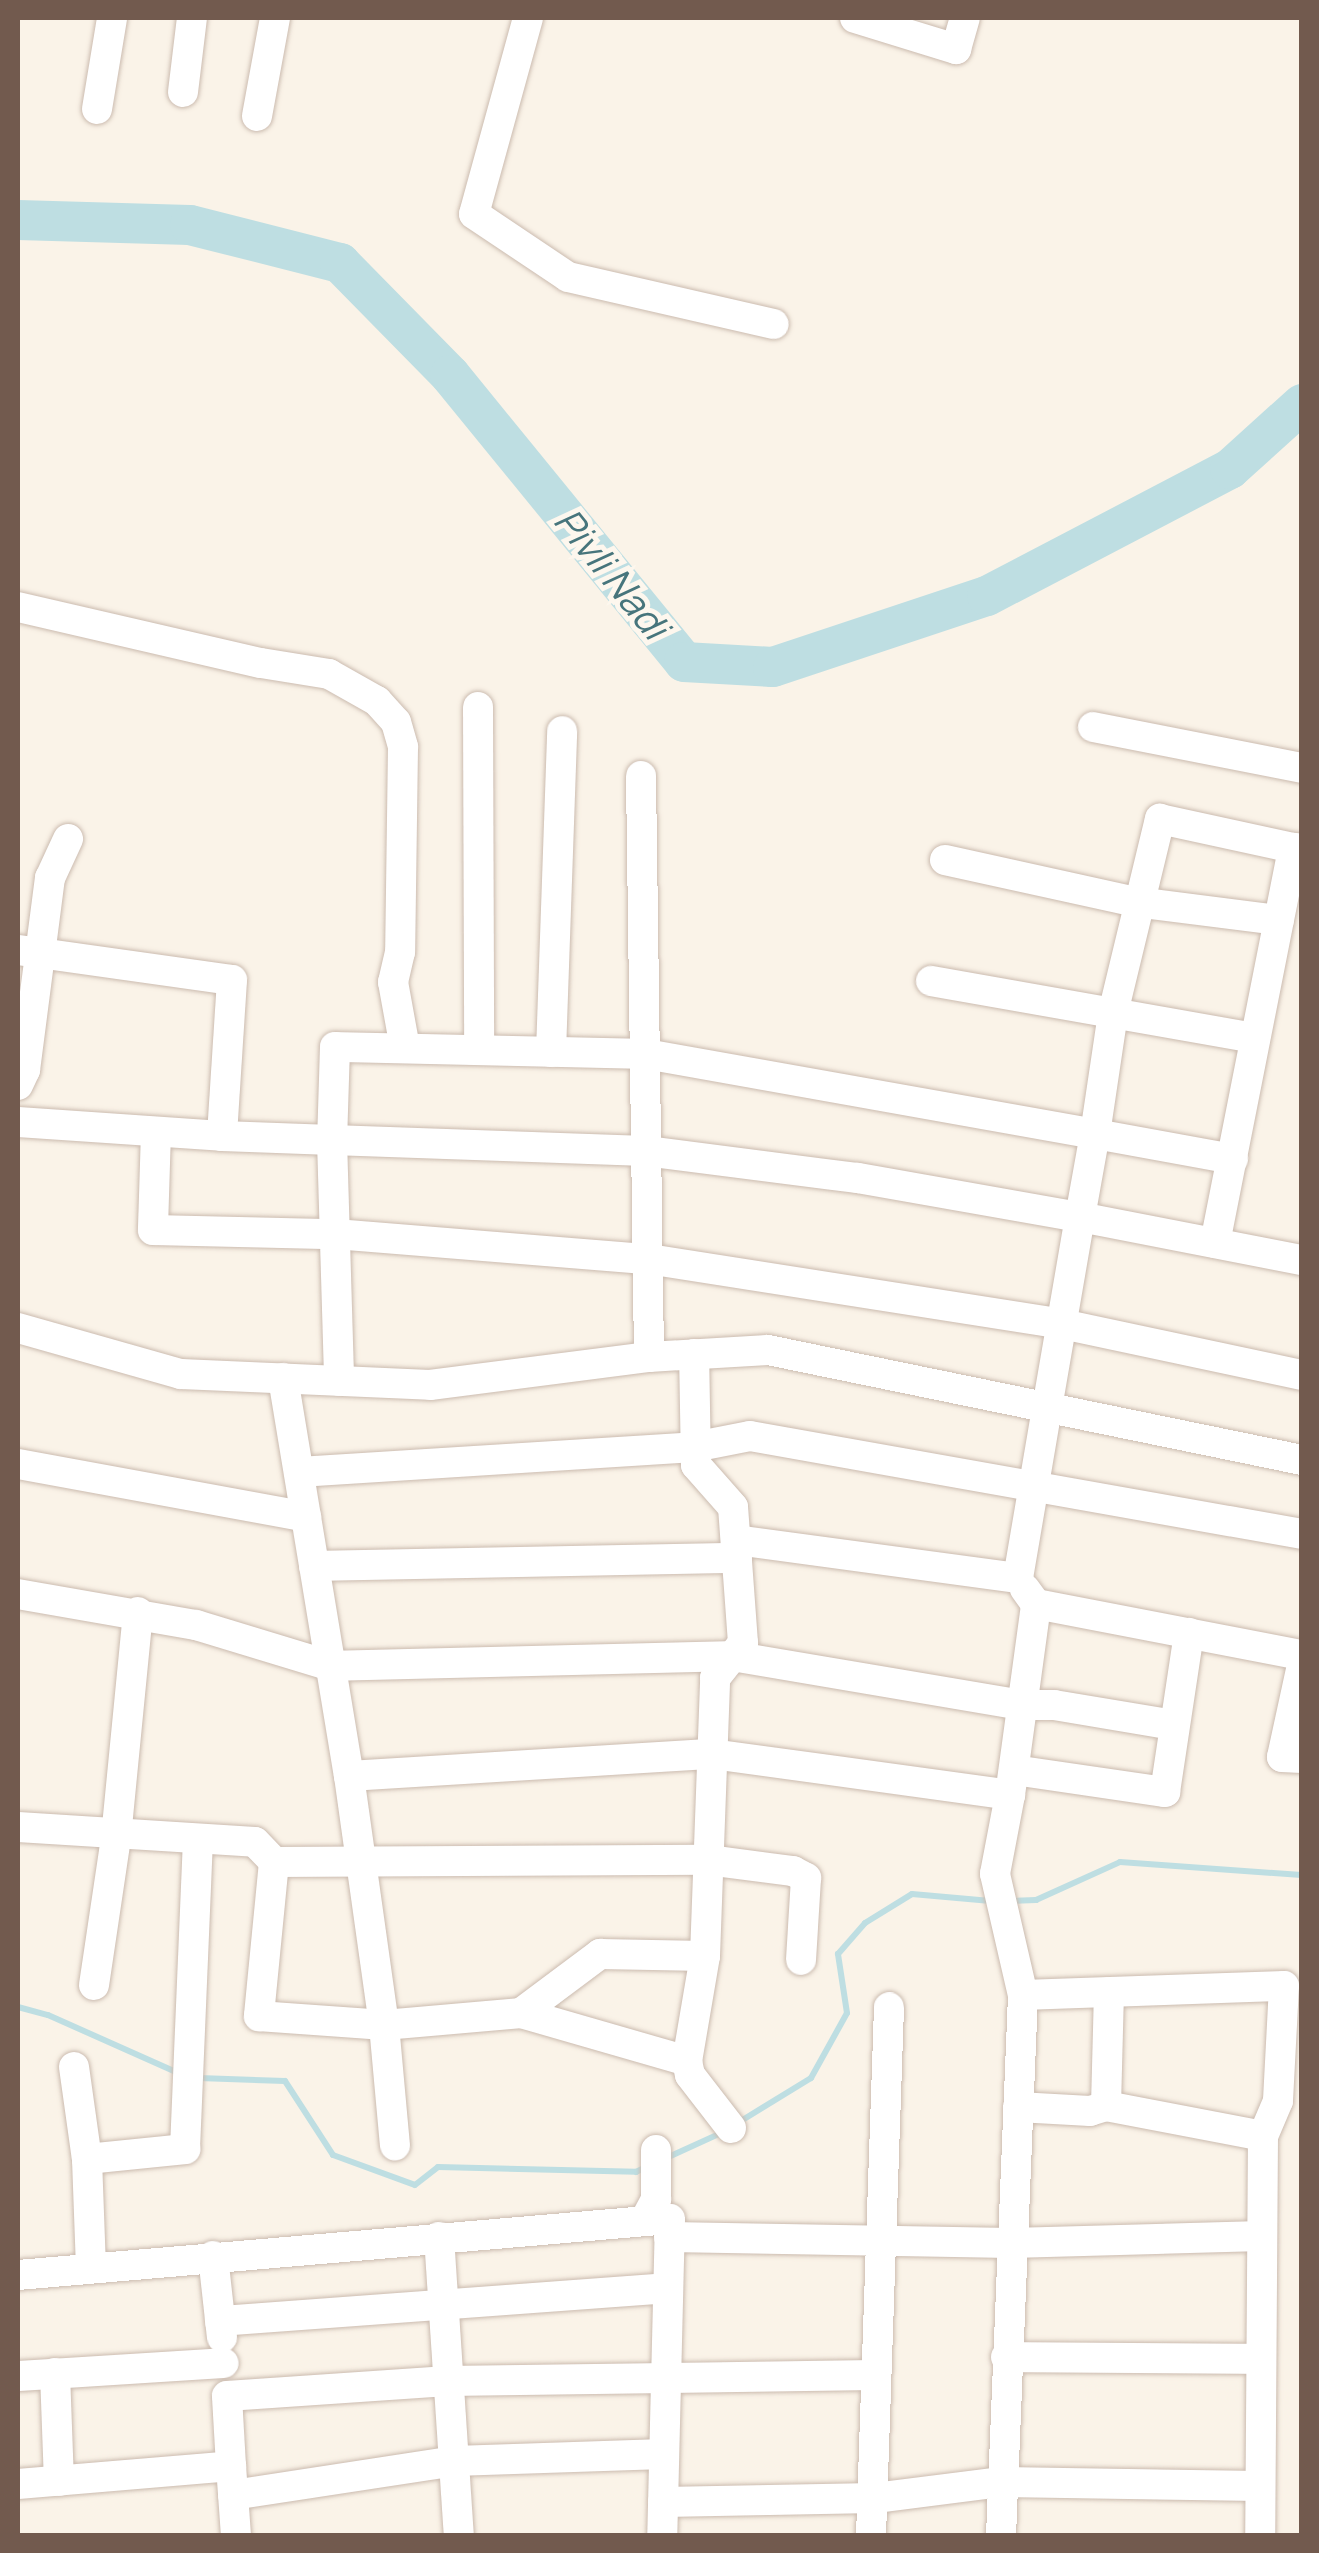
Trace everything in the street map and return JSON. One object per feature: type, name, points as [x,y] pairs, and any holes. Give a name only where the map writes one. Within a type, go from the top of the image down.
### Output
[{"type":"street","points":[[96,108],[112,18]]},
{"type":"street","points":[[184,92],[192,18]]},
{"type":"street","points":[[257,116],[275,18]]},
{"type":"street","points":[[528,18],[474,214],[568,277],[774,324]]},
{"type":"street","points":[[875,20],[956,49],[965,18]]},
{"type":"street","points":[[18,607],[261,663],[330,674],[376,701],[396,722],[403,766],[400,952],[393,982],[406,1048]]},
{"type":"street","points":[[478,707],[479,1050]]},
{"type":"street","points":[[1093,727],[1302,768]]},
{"type":"street","points":[[550,1052],[562,731]]},
{"type":"street","points":[[641,776],[649,1356]]},
{"type":"street","points":[[1002,2536],[1022,1995],[995,1874],[1036,1604],[1018,1578],[1113,1013],[1136,902],[1160,819],[1297,849],[1279,920],[1216,1243]]},
{"type":"street","points":[[18,1084],[24,1070],[27,951],[50,878],[68,839]]},
{"type":"street","points":[[945,860],[1136,902],[1279,920]]},
{"type":"street","points":[[27,951],[232,980],[222,1136]]},
{"type":"street","points":[[931,981],[1256,1038]]},
{"type":"street","points":[[338,1381],[332,1140],[335,1047],[645,1054],[1233,1159]]},
{"type":"street","points":[[18,1122],[222,1136],[646,1151],[858,1178],[1302,1260]]},
{"type":"street","points":[[156,1132],[153,1230],[335,1234],[648,1259],[1062,1324],[1302,1375]]},
{"type":"street","points":[[18,1328],[182,1374],[430,1385],[649,1356],[768,1350],[1302,1460]]},
{"type":"street","points":[[694,1354],[696,1464],[733,1507],[743,1643],[715,1678],[704,1956],[687,2061],[690,2075],[731,2128]]},
{"type":"street","points":[[283,1378],[349,1776],[384,2025],[395,2145]]},
{"type":"street","points":[[299,1472],[694,1447],[750,1436],[1302,1534]]},
{"type":"street","points":[[18,1464],[306,1517]]},
{"type":"street","points":[[314,1566],[736,1549],[1018,1578]]},
{"type":"street","points":[[18,1594],[138,1612],[331,1666],[732,1656],[1021,1705],[1054,1705],[1174,1726]]},
{"type":"street","points":[[1036,1604],[1302,1655]]},
{"type":"street","points":[[94,1986],[116,1836],[138,1612]]},
{"type":"street","points":[[349,1776],[712,1754],[1165,1792],[1189,1633]]},
{"type":"street","points":[[1302,1665],[1282,1757],[1302,1758]]},
{"type":"street","points":[[18,1827],[198,1840],[212,1836],[256,1842],[274,1862],[259,2016],[384,2025],[520,2013],[687,2061]]},
{"type":"street","points":[[87,2159],[185,2149],[198,1840]]},
{"type":"street","points":[[274,1862],[708,1860],[794,1871],[806,1878],[800,1960]]},
{"type":"street","points":[[520,2013],[600,1954],[704,1956]]},
{"type":"street","points":[[1022,1995],[1284,1986],[1278,2101],[1263,2136],[1260,2536]]},
{"type":"street","points":[[1106,2106],[1110,1992]]},
{"type":"street","points":[[871,2536],[889,2007]]},
{"type":"street","points":[[74,2067],[87,2159],[91,2268]]},
{"type":"street","points":[[1018,2108],[1090,2111],[1106,2106],[1263,2136]]},
{"type":"street","points":[[656,2150],[657,2229],[668,2288],[662,2536]]},
{"type":"street","points":[[18,2275],[439,2236],[657,2229],[1012,2244],[1262,2236]]},
{"type":"street","points":[[439,2236],[459,2536]]},
{"type":"street","points":[[213,2256],[228,2396],[236,2536]]},
{"type":"street","points":[[220,2321],[668,2288]]},
{"type":"street","points":[[1006,2357],[1261,2358]]},
{"type":"street","points":[[18,2376],[224,2362]]},
{"type":"street","points":[[55,2373],[59,2481]]},
{"type":"street","points":[[228,2396],[447,2381],[874,2375]]},
{"type":"street","points":[[18,2484],[232,2480],[454,2461],[664,2454]]},
{"type":"street","points":[[663,2502],[874,2498],[1002,2482],[1260,2486]]},
{"type":"waterway","name":"Pivli Nadi","points":[[18,220],[190,225],[340,263],[450,375],[684,662],[773,667],[987,596],[1230,469],[1302,404]]},
{"type":"waterway","points":[[1009,1901],[1036,1900],[1120,1862],[1302,1875]]},
{"type":"waterway","points":[[736,2124],[811,2078],[847,2013],[838,1954],[865,1923],[912,1894],[991,1901]]},
{"type":"waterway","points":[[18,2007],[48,2015],[178,2073]]},
{"type":"waterway","points":[[199,2078],[285,2081],[333,2155],[415,2185],[438,2167],[636,2172],[648,2166]]},
{"type":"waterway","points":[[664,2159],[721,2133]]}]
